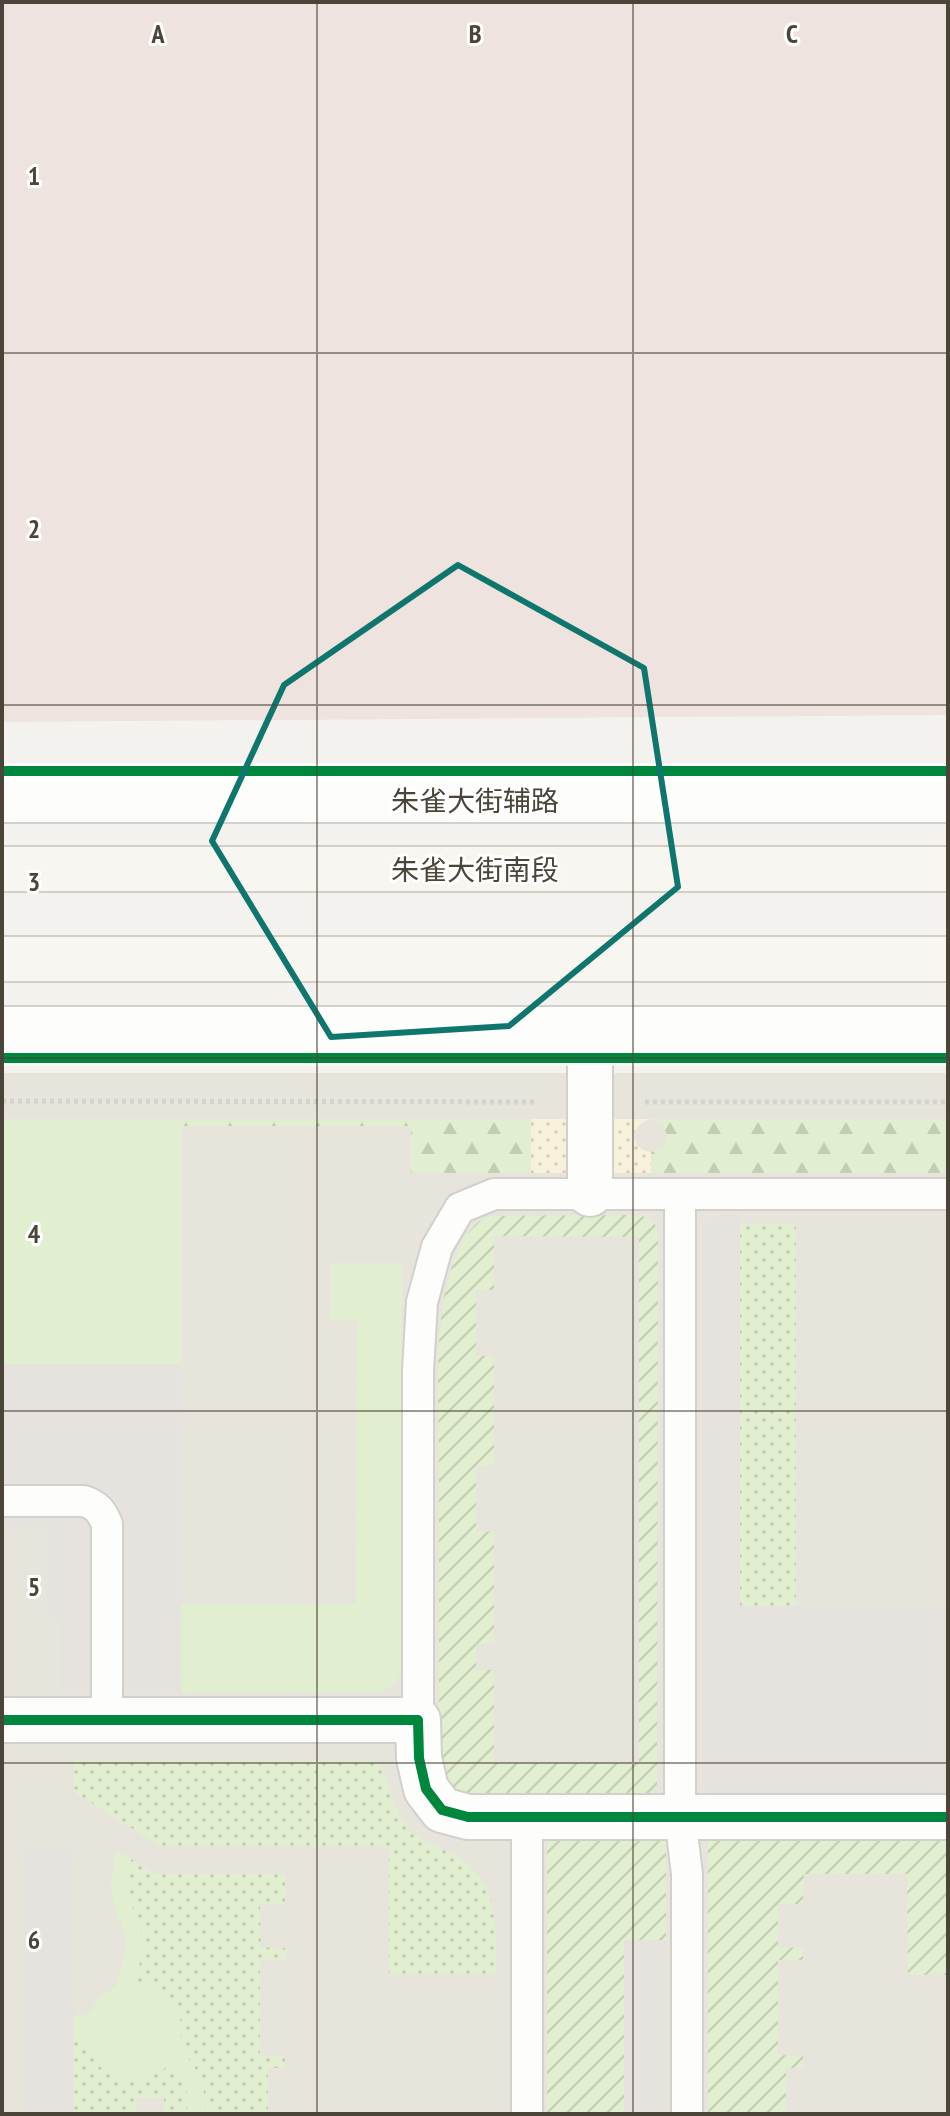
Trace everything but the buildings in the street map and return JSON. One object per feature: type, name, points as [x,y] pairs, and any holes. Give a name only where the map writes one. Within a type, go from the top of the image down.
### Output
[{"type":"main road","name":"朱雀大街南段","points":[[2,869],[948,869]]},
{"type":"main road","points":[[2,959],[948,959]]},
{"type":"street","name":"朱雀大街辅路","points":[[2,800],[948,800]]},
{"type":"street","points":[[2,1029],[948,1029]]},
{"type":"street","points":[[590,1029],[590,1194]]},
{"type":"street","points":[[2,1720],[418,1720],[419,1758],[426,1789],[442,1810],[468,1817],[948,1817]]},
{"type":"lane","points":[[418,1720],[418,1370],[422,1302],[437,1247],[460,1208],[494,1194],[948,1194]]},
{"type":"lane","points":[[680,1194],[680,1817],[687,1874],[687,2114]]},
{"type":"lane","points":[[2,1501],[84,1501],[103,1513],[107,1524],[107,1720]]},
{"type":"lane","points":[[527,1817],[527,2114]]},
{"type":"path","points":[[2,1101],[948,1102]]},
{"type":"highlighted area","points":[[458,565],[644,668],[678,887],[509,1026],[331,1037],[212,841],[284,685]]},
{"type":"shaded area","points":[[2,2],[948,2],[948,715],[2,722]]},
{"type":"shaded area","points":[[2,1073],[948,1073],[948,2114],[2,2114]]},
{"type":"shaded area","points":[[720,1215],[740,1215],[740,1606],[948,1606],[948,1796],[712,1795],[701,1780],[701,1231],[706,1221]]},
{"type":"shaded area","points":[[2,1364],[181,1364],[181,1693],[60,1693],[60,1620],[46,1620],[46,1530],[2,1529]]},
{"type":"shaded area","points":[[23,1849],[74,1849],[74,2114],[23,2114]]},
{"type":"shaded area","points":[[624,1940],[666,1940],[666,2114],[624,2114]]},
{"type":"green space","points":[[2,1119],[181,1119],[181,1364],[2,1364]]},
{"type":"green space","points":[[181,1119],[531,1119],[531,1173],[411,1173],[411,1126],[181,1126]]},
{"type":"green space","points":[[651,1119],[948,1119],[948,1173],[651,1173],[651,1152],[663,1148],[667,1135],[663,1124]]},
{"type":"green space","points":[[636,1215],[651,1220],[658,1231],[657,1785],[647,1795],[468,1796],[457,1794],[449,1787],[442,1770],[439,1739],[439,1343],[443,1304],[457,1253],[471,1229],[490,1216]],"holes":[[[494,1236],[639,1237],[639,1763],[494,1763],[494,1670],[476,1669],[476,1644],[494,1643],[494,1532],[476,1531],[476,1466],[494,1465],[494,1356],[476,1356],[476,1290],[494,1290]]]},
{"type":"green space","points":[[740,1224],[796,1224],[796,1606],[740,1606]]},
{"type":"green space","points":[[331,1263],[402,1263],[402,1670],[393,1684],[379,1692],[181,1693],[181,1604],[356,1604],[357,1320],[331,1320]]},
{"type":"green space","points":[[74,1761],[380,1763],[397,1811],[406,1826],[422,1840],[469,1865],[488,1891],[495,1923],[496,1975],[389,1975],[389,1847],[162,1847],[74,1792]]},
{"type":"green space","points":[[547,1838],[666,1838],[666,1940],[624,1940],[624,2114],[547,2114]]},
{"type":"green space","points":[[708,1838],[948,1838],[948,1975],[908,1975],[907,1874],[804,1874],[803,1904],[778,1904],[778,1947],[803,1948],[803,1960],[778,1960],[778,2055],[803,2056],[803,2068],[786,2068],[786,2114],[708,2114]]},
{"type":"green space","points":[[116,1850],[131,1859],[128,1892],[143,1940],[142,1955],[133,1982],[157,1989],[179,2013],[179,2049],[200,2078],[205,2114],[187,2114],[186,2086],[181,2074],[171,2064],[145,2078],[121,2079],[101,2067],[86,2042],[74,2041],[74,2015],[88,2015],[99,1998],[115,1986],[126,1951],[126,1938],[110,1886]]},
{"type":"green space","points":[[131,1859],[154,1874],[285,1874],[285,1904],[260,1904],[261,1947],[285,1948],[285,1960],[260,1960],[260,2055],[285,2056],[285,2068],[268,2068],[268,2114],[205,2114],[206,2105],[179,2049],[182,2038],[145,1984],[133,1983],[142,1956],[143,1940],[128,1892]]},
{"type":"green space","points":[[74,2041],[86,2041],[90,2054],[160,2072],[171,2063],[186,2086],[187,2114],[164,2114],[164,2098],[136,2098],[136,2114],[74,2114]]},
{"type":"sand","points":[[531,1119],[651,1119],[639,1126],[634,1136],[638,1146],[651,1152],[651,1173],[531,1173]]},
{"type":"cycle path","points":[[2,771],[948,771]]},
{"type":"cycle path","points":[[2,1058],[948,1058]]},
{"type":"cycle path","points":[[2,1720],[418,1720],[419,1758],[426,1789],[442,1810],[468,1817],[948,1817]]}]
